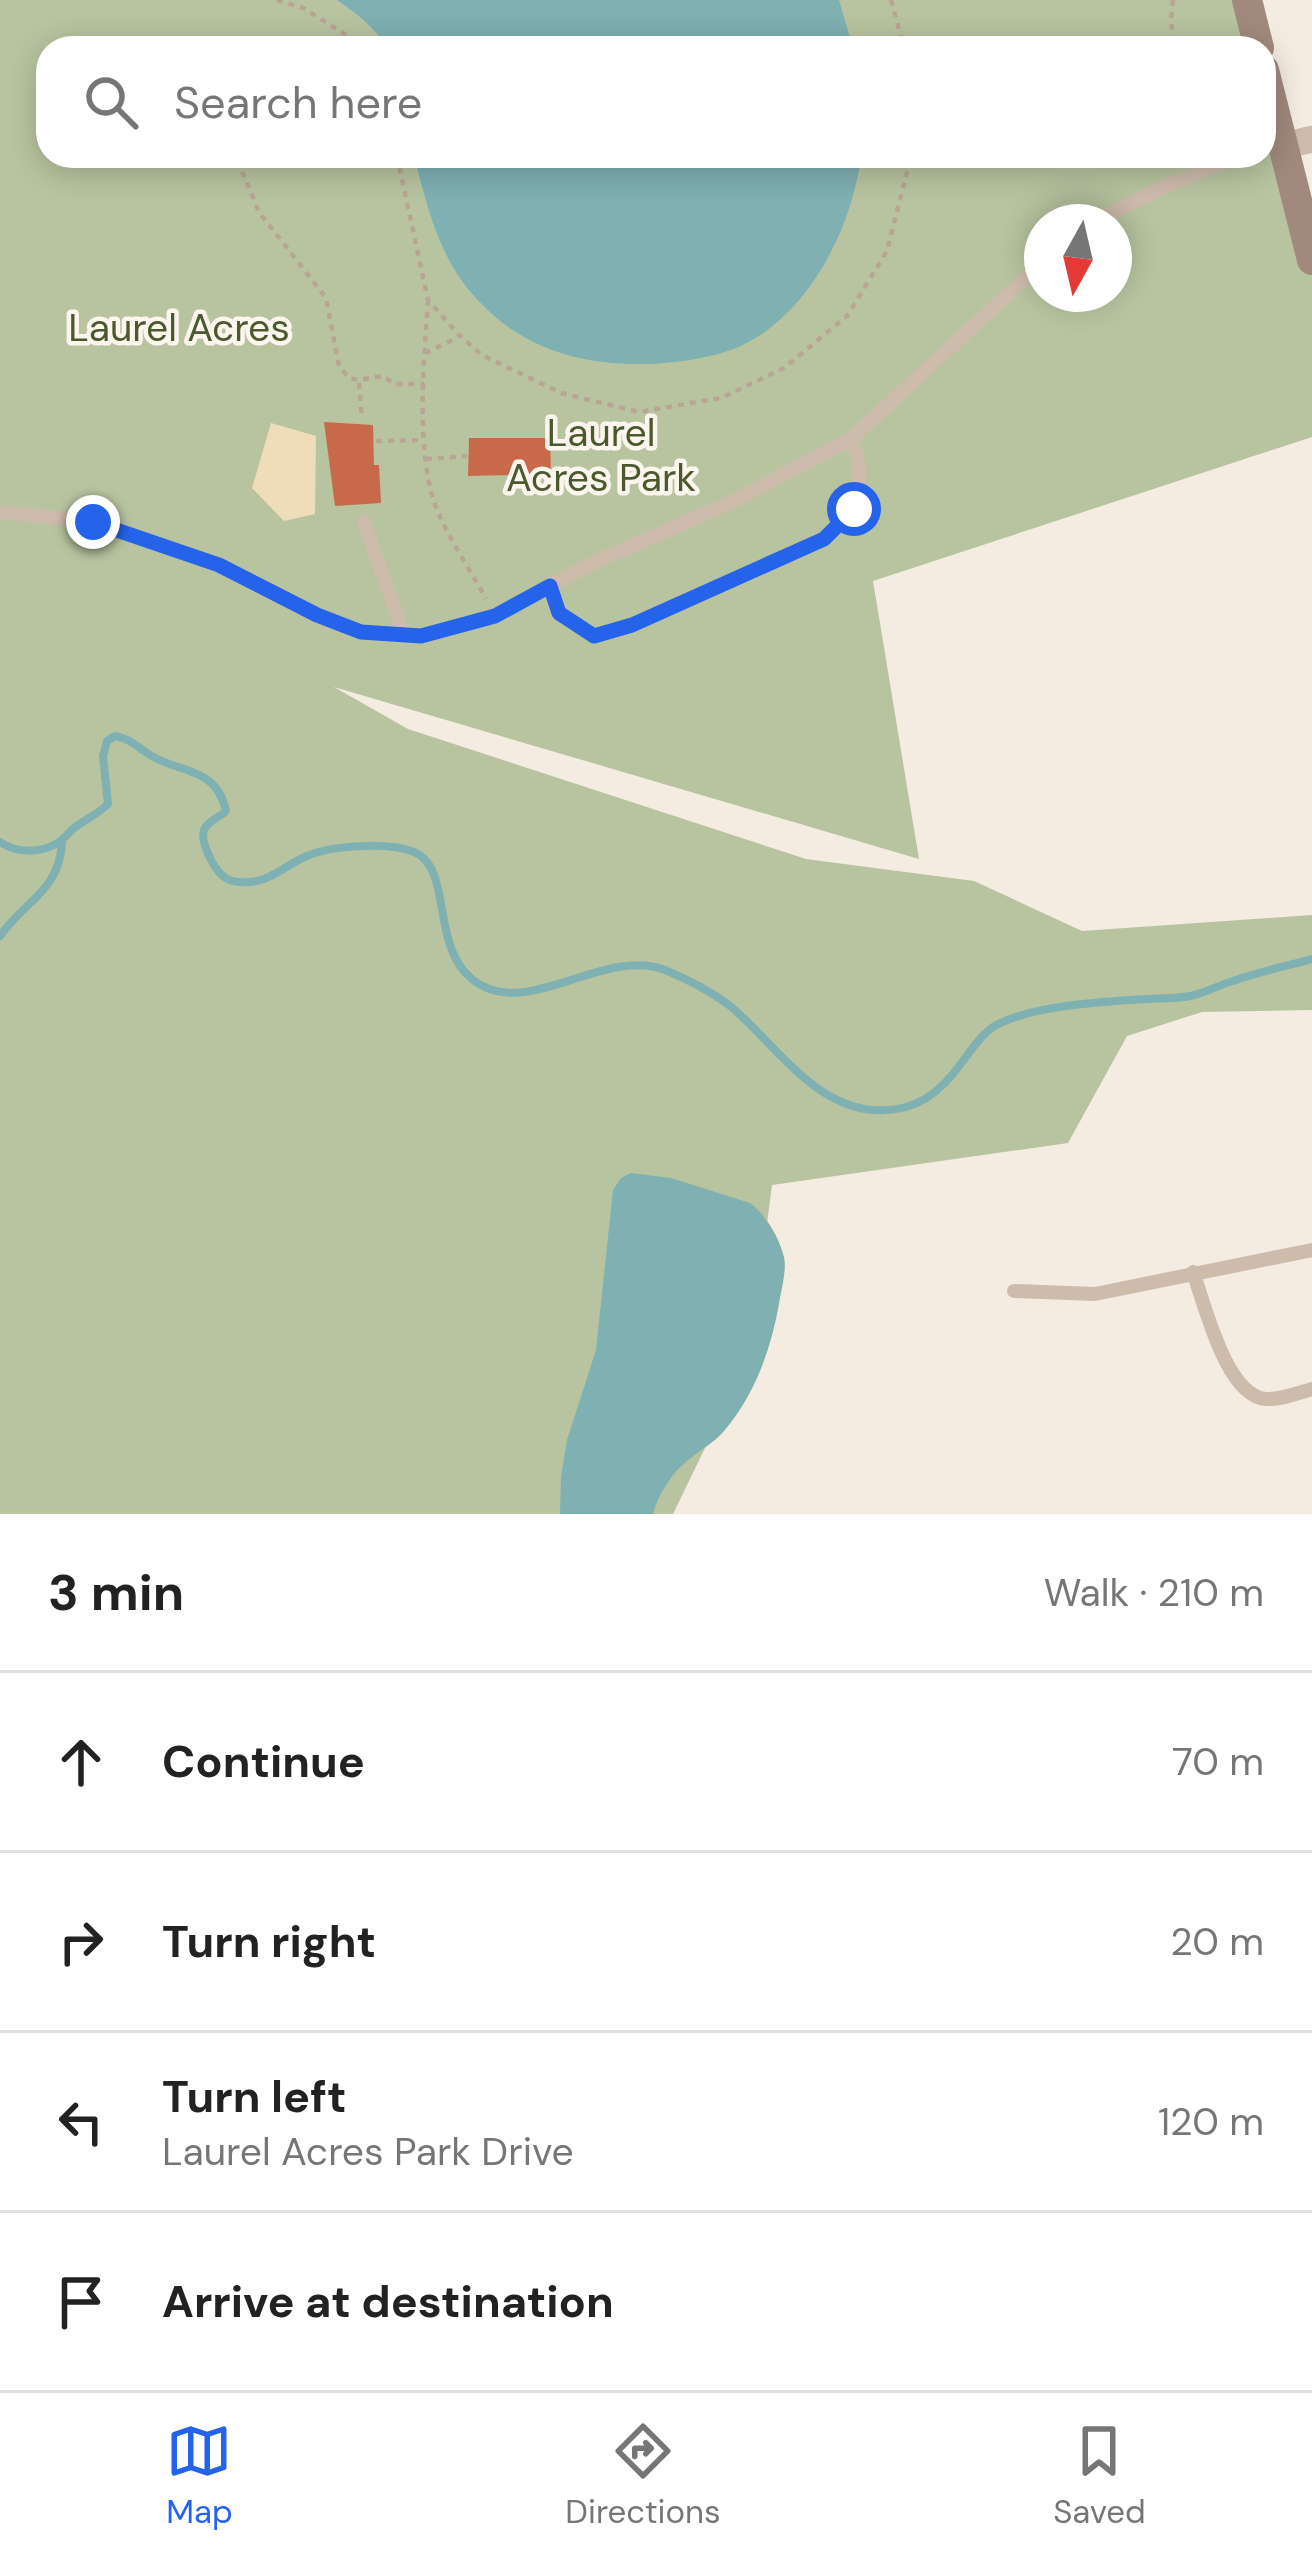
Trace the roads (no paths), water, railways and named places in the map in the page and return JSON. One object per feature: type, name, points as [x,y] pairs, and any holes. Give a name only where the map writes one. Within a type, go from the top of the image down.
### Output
[{"type":"main road","points":[[1246,0],[1255,36]]},
{"type":"main road","points":[[1276,111],[1312,260]]},
{"type":"lane","points":[[1130,204],[1210,168]]},
{"type":"lane","points":[[0,512],[93,522],[219,565],[361,632],[421,636],[495,616],[597,561],[730,503],[851,439],[1024,280]]},
{"type":"lane","points":[[550,586],[559,613],[594,636],[632,625],[824,539],[854,509],[860,472],[851,439]]},
{"type":"lane","points":[[364,522],[404,635]]},
{"type":"lane","points":[[1014,1291],[1095,1294],[1312,1250]]},
{"type":"lane","points":[[1193,1272],[1232,1376],[1244,1391],[1270,1400],[1312,1389]]},
{"type":"water","points":[[337,0],[839,0],[850,36],[378,36]]},
{"type":"water","points":[[417,168],[859,168],[835,244],[820,272],[780,320],[728,351],[666,363],[585,359],[525,338],[491,313],[463,282],[430,212]]},
{"type":"water","points":[[631,1173],[671,1178],[756,1208],[784,1257],[776,1321],[745,1402],[720,1435],[671,1478],[653,1514],[560,1514],[567,1440],[596,1350],[613,1190]]},
{"type":"waterway","points":[[0,842],[21,850],[45,849],[104,808],[108,804],[103,756],[107,741],[121,737],[214,786],[226,811],[203,833],[215,867],[229,880],[257,881],[331,849],[376,846],[414,852],[434,874],[451,947],[472,979],[493,990],[516,993],[616,967],[665,970],[729,1005],[794,1069],[831,1097],[873,1110],[902,1108],[926,1099],[985,1034],[1008,1020],[1067,1006],[1190,996],[1312,959]]},
{"type":"waterway","points":[[0,936],[48,883],[62,841]]},
{"type":"park label","name":"Laurel Acres","points":[[179,327]]},
{"type":"park label","name":"Laurel Acres Park","points":[[601,454]]}]
